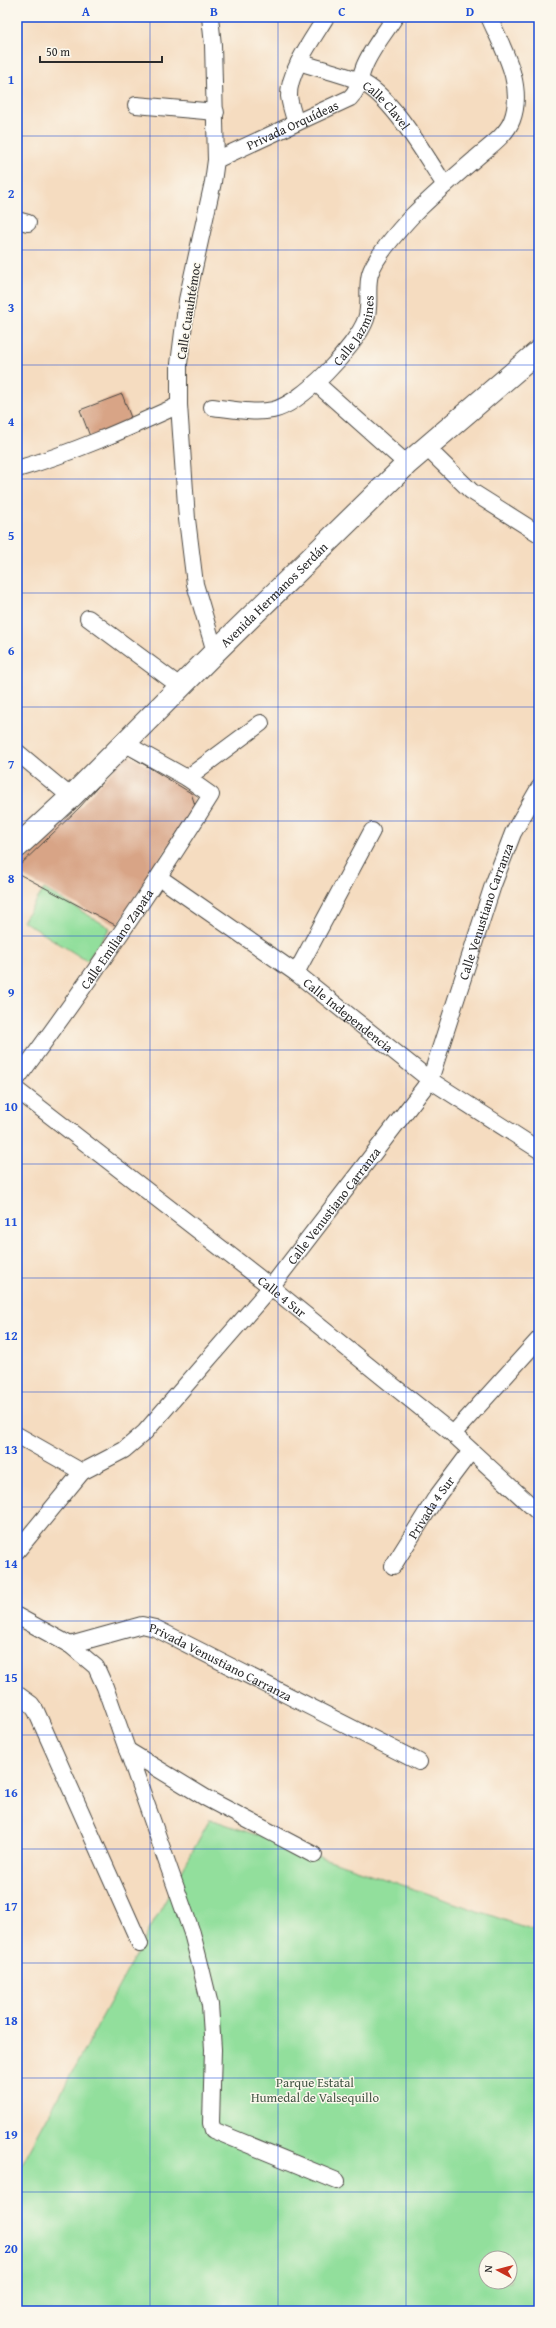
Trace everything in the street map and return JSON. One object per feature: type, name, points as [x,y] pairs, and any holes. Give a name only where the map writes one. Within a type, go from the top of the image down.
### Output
[{"type":"street","name":"Calle Cuauhtémoc","points":[[210,17],[216,112],[216,160],[213,182],[183,329],[179,364],[187,519],[195,584],[215,652]]},
{"type":"street","points":[[296,123],[289,95],[290,84],[300,62],[326,17]]},
{"type":"street","name":"Privada Orquídeas","points":[[216,160],[350,98],[357,91],[367,61],[395,17]]},
{"type":"street","name":"Calle Jazmines","points":[[212,407],[272,410],[285,406],[316,383],[346,352],[366,320],[369,304],[370,275],[377,260],[412,217],[445,185],[505,133],[514,112],[516,96],[513,74],[489,17]]},
{"type":"street","name":"Calle Clavel","points":[[300,62],[361,81],[386,101],[445,185]]},
{"type":"street","points":[[136,105],[216,112]]},
{"type":"street","name":"Avenida Hermanos Serdán","points":[[17,847],[71,797],[215,652],[407,464],[539,351]]},
{"type":"street","points":[[316,383],[407,464]]},
{"type":"street","points":[[17,469],[46,461],[115,435],[180,405]]},
{"type":"street","points":[[427,448],[472,491],[539,534]]},
{"type":"street","points":[[88,618],[181,687]]},
{"type":"street","points":[[124,743],[187,778],[261,723]]},
{"type":"street","points":[[17,752],[71,797]]},
{"type":"street","name":"Calle Emiliano Zapata","points":[[17,1079],[93,975],[160,878],[211,795],[187,778]]},
{"type":"street","name":"Calle Venustiano Carranza","points":[[17,1551],[82,1472],[112,1457],[134,1443],[271,1287],[430,1080],[493,885],[513,833],[539,788]]},
{"type":"street","points":[[296,973],[372,831]]},
{"type":"street","name":"Calle Independencia","points":[[160,878],[296,973],[430,1080],[539,1150]]},
{"type":"street","name":"Calle 4 Sur","points":[[17,1090],[271,1287],[453,1434],[539,1514]]},
{"type":"street","points":[[453,1434],[539,1339]]},
{"type":"street","points":[[17,1435],[82,1472]]},
{"type":"street","name":"Privada 4 Sur","points":[[394,1566],[438,1493],[471,1451]]},
{"type":"street","points":[[17,1616],[70,1645],[96,1667],[105,1687],[192,1933],[210,2005],[213,2049],[211,2123],[213,2130],[337,2182]]},
{"type":"street","name":"Privada Venustiano Carranza","points":[[70,1645],[142,1625],[155,1628],[419,1762]]},
{"type":"street","points":[[17,1694],[31,1704],[36,1711],[140,1944]]},
{"type":"street","points":[[127,1750],[206,1798],[314,1855]]},
{"type":"green space","points":[[44,889],[110,928],[87,961],[23,921]]},
{"type":"green space","name":"Parque Estatal Humedal de Valsequillo","points":[[210,1819],[539,1932],[539,2311],[17,2311],[17,2173]]},
{"type":"building","points":[[122,394],[133,423],[91,439],[80,410]]},
{"type":"building","points":[[127,754],[191,793],[195,805],[117,926],[17,873],[17,868],[80,807]]}]
